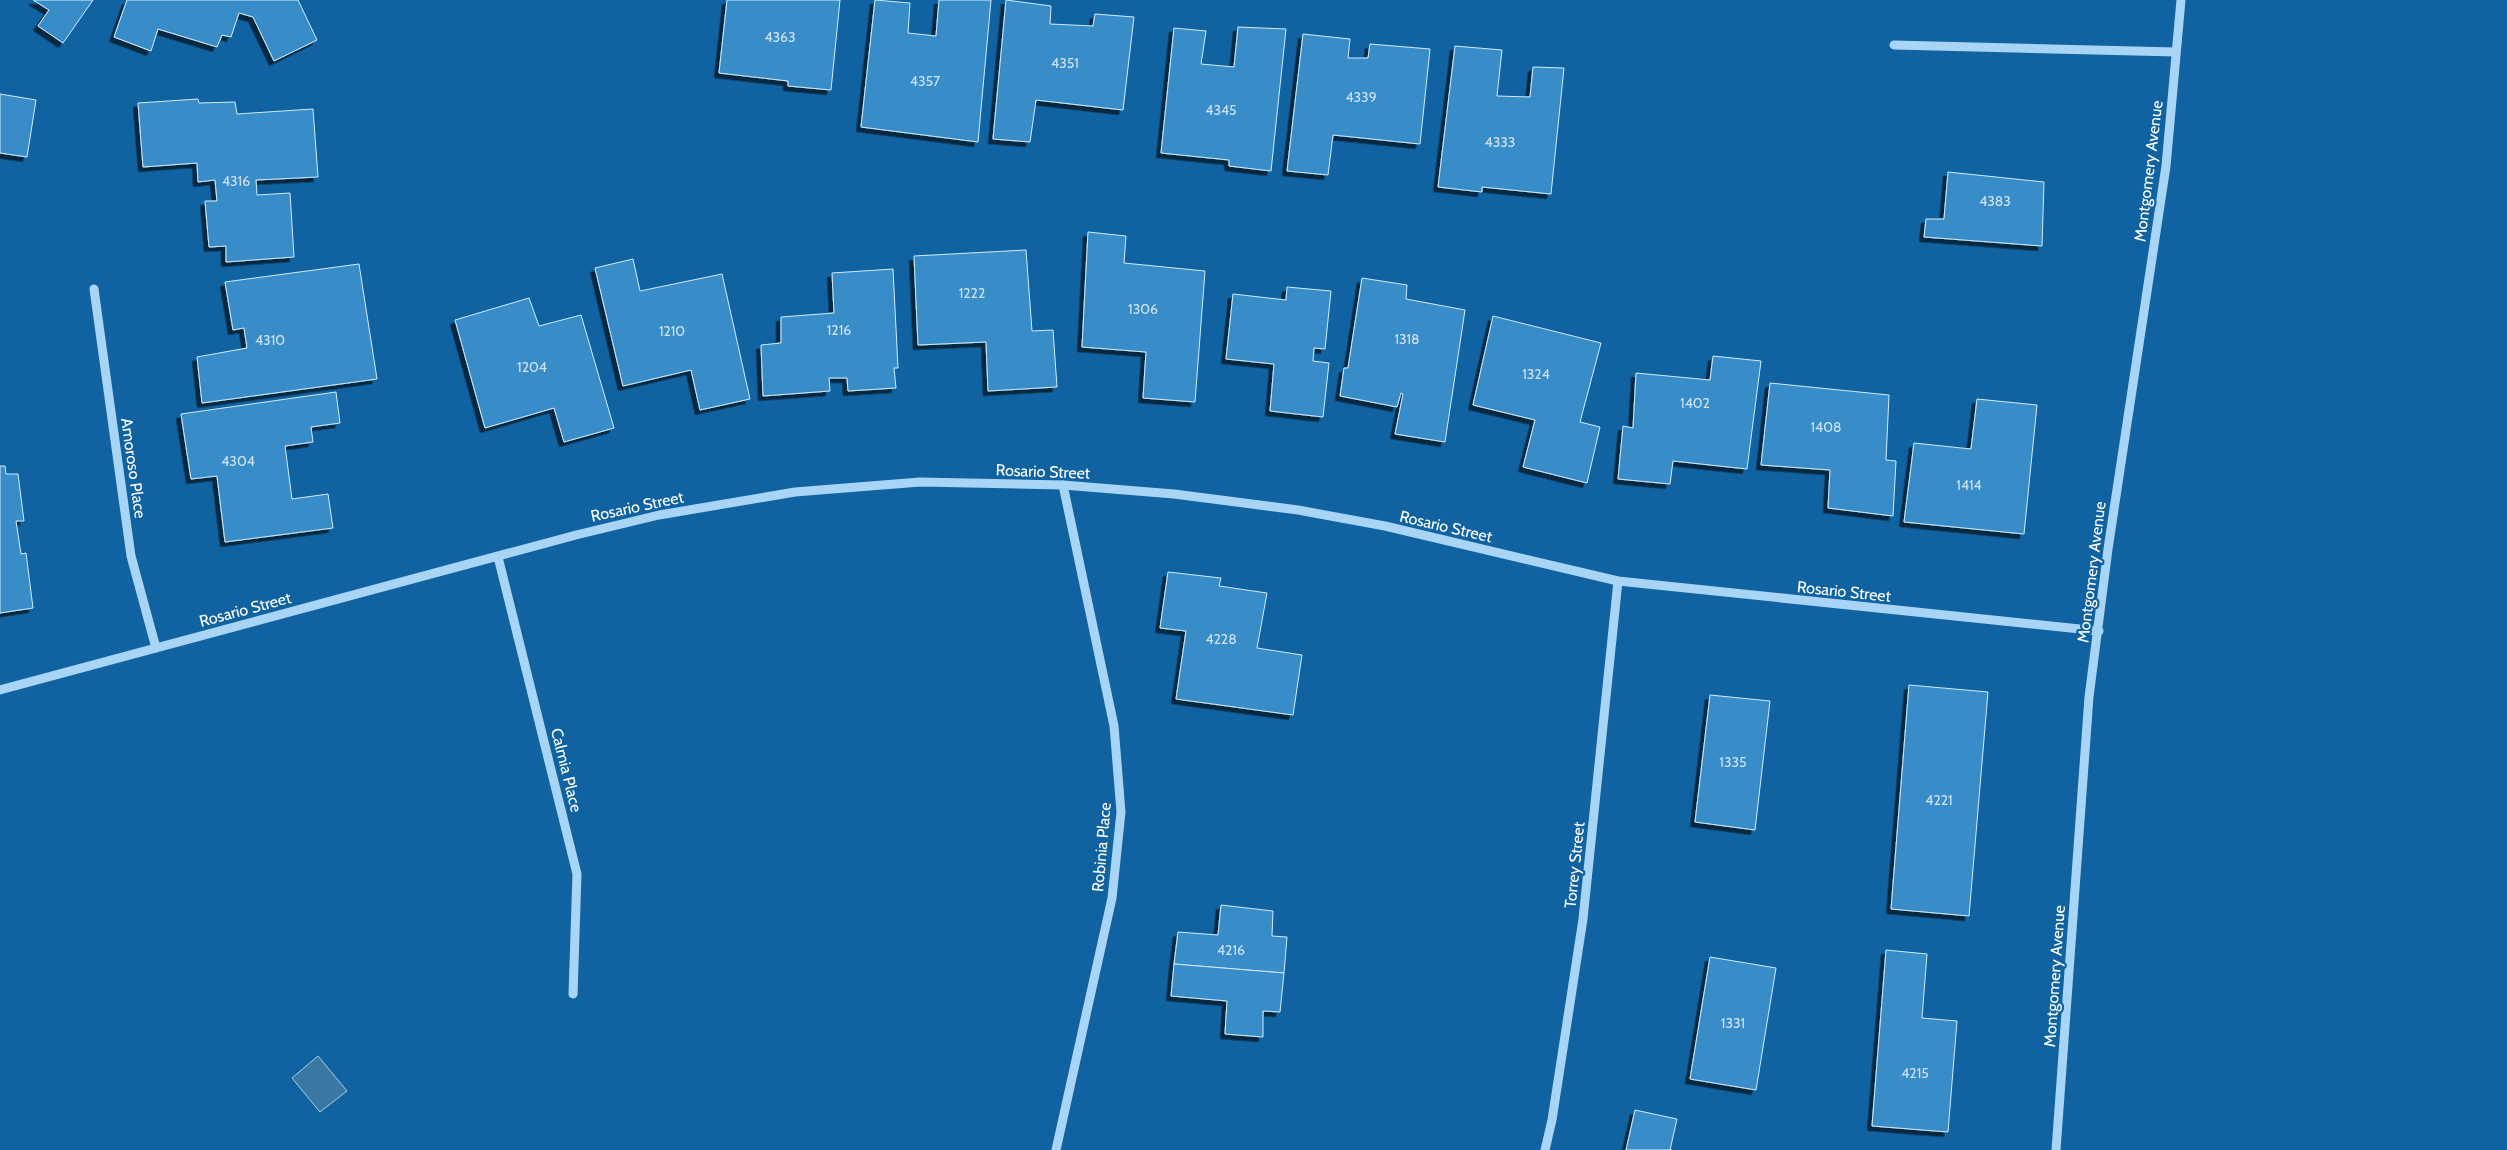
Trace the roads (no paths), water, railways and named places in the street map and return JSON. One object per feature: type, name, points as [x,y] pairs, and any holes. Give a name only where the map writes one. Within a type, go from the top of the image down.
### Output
[{"type":"street","name":"Montgomery Avenue","points":[[2056,1150],[2089,697],[2108,550],[2166,166],[2181,0]]},
{"type":"street","points":[[1894,45],[2176,52]]},
{"type":"street","name":"Amoroso Place","points":[[94,289],[131,556],[156,648]]},
{"type":"street","name":"Rosario Street","points":[[0,690],[576,535],[659,515],[795,492],[920,482],[1063,485],[1174,494],[1298,510],[1385,526],[1618,580],[1704,591],[2099,631]]},
{"type":"street","name":"Robinia Place","points":[[1056,1150],[1112,898],[1121,812],[1114,726],[1063,485]]},
{"type":"street","name":"Calmia Place","points":[[498,557],[577,874],[573,994]]},
{"type":"street","name":"Torrey Street","points":[[1545,1150],[1552,1120],[1583,919],[1618,580]]},
{"type":"water","points":[[318,1056],[347,1091],[320,1112],[292,1078]]}]
